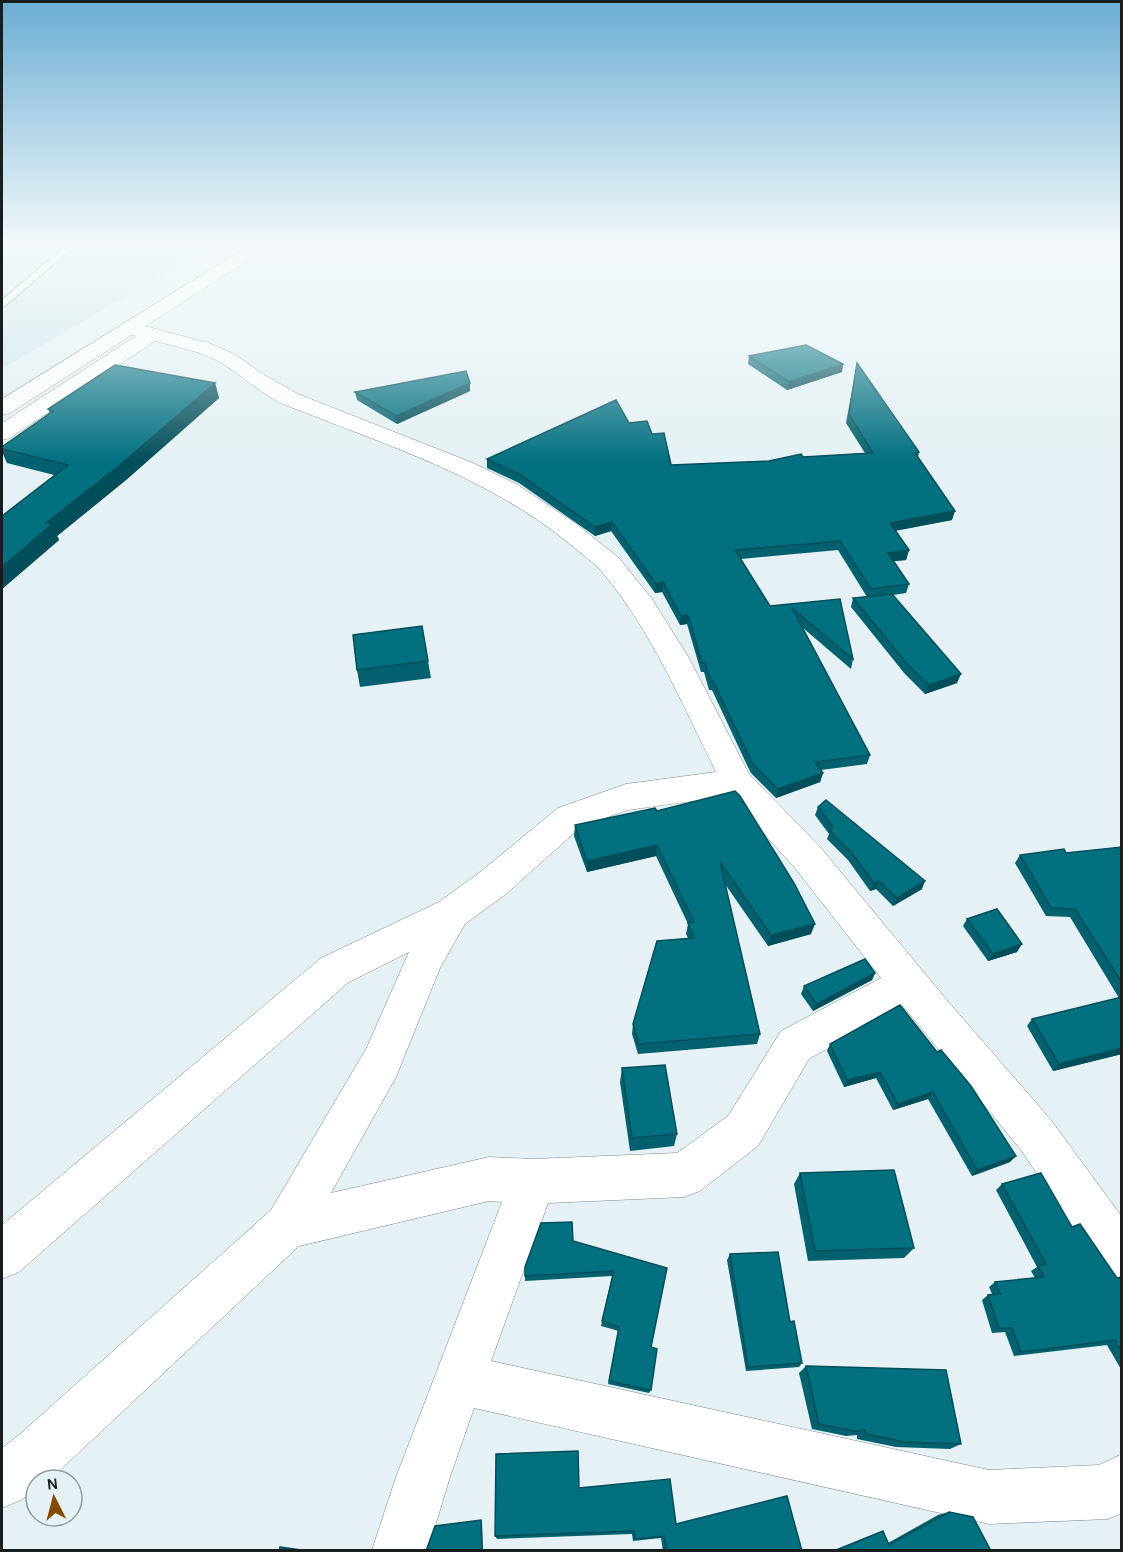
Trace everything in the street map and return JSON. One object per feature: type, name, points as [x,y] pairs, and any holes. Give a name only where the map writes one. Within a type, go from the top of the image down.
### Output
[{"type":"main road","points":[[2,433],[162,316]]},
{"type":"main road","points":[[2,408],[141,331],[202,347],[227,358],[258,381],[290,399],[465,468],[509,490],[566,528],[610,564],[642,605],[674,658],[737,782],[807,857],[1036,1135],[1122,1257]]},
{"type":"main road","points":[[2,1255],[335,970],[452,913],[493,883],[570,817],[626,797],[737,782]]},
{"type":"main road","points":[[2,1481],[38,1454],[287,1226],[381,1063],[424,961],[452,913]]},
{"type":"main road","points":[[287,1226],[489,1179],[533,1181],[684,1174],[743,1131],[795,1045],[909,983]]},
{"type":"main road","points":[[400,1551],[423,1477],[533,1181]]},
{"type":"main road","points":[[459,1379],[989,1497],[1108,1492],[1122,1481]]},
{"type":"shaded area","points":[[2,316],[91,316],[2,369]]},
{"type":"building","points":[[806,345],[843,364],[789,382],[749,356]]},
{"type":"building","points":[[857,363],[919,452],[915,453],[955,511],[890,523],[909,550],[888,553],[909,584],[871,589],[840,541],[735,550],[770,606],[840,599],[853,659],[792,608],[870,755],[815,762],[823,773],[778,789],[753,764],[711,681],[705,663],[702,663],[688,615],[681,616],[663,582],[656,584],[612,522],[595,527],[519,474],[487,459],[616,400],[629,423],[647,421],[652,434],[664,433],[671,465],[769,461],[801,454],[803,457],[873,453],[849,414]]},
{"type":"building","points":[[115,365],[215,383],[120,465],[46,523],[52,524],[2,567],[2,516],[68,465],[2,449],[2,447],[53,411],[48,409]]},
{"type":"building","points":[[466,371],[470,383],[396,416],[355,392]]},
{"type":"building","points":[[892,594],[961,674],[929,685],[908,665],[853,598]]},
{"type":"building","points":[[422,626],[428,661],[357,670],[353,635]]},
{"type":"building","points":[[735,791],[794,883],[815,924],[771,935],[720,862],[760,1034],[639,1044],[633,1024],[657,941],[694,938],[688,923],[694,922],[657,845],[587,861],[575,825],[655,808],[657,811]]},
{"type":"building","points":[[826,800],[925,881],[897,898],[879,881],[874,883],[851,852],[830,831],[833,827],[818,807]]},
{"type":"building","points":[[1122,847],[1122,983],[1075,909],[1051,908],[1020,855],[1064,849],[1066,853]]},
{"type":"building","points":[[997,909],[1022,944],[993,954],[967,919]]},
{"type":"building","points":[[865,959],[875,973],[817,1004],[804,986]]},
{"type":"building","points":[[1122,997],[1122,1048],[1059,1064],[1032,1019]]},
{"type":"building","points":[[900,1005],[937,1052],[941,1050],[971,1086],[1016,1156],[977,1170],[933,1092],[898,1104],[880,1072],[847,1080],[830,1044]]},
{"type":"building","points":[[665,1065],[677,1134],[632,1138],[622,1068]]},
{"type":"building","points":[[894,1170],[914,1248],[815,1251],[800,1173]]},
{"type":"building","points":[[1041,1173],[1072,1227],[1080,1224],[1117,1278],[1122,1277],[1122,1352],[1115,1340],[1021,1352],[1012,1328],[999,1328],[988,1295],[1000,1294],[995,1282],[1044,1277],[1038,1266],[1046,1264],[1002,1184]]},
{"type":"building","points":[[572,1222],[573,1241],[667,1268],[651,1347],[657,1349],[651,1390],[609,1381],[619,1327],[602,1321],[614,1271],[525,1276],[525,1267],[541,1223]]},
{"type":"building","points":[[778,1252],[790,1322],[794,1321],[802,1363],[748,1367],[730,1254]]},
{"type":"building","points":[[806,1366],[946,1370],[961,1444],[905,1442],[866,1434],[865,1430],[854,1431],[819,1424]]},
{"type":"building","points":[[578,1451],[579,1488],[670,1479],[676,1524],[787,1496],[802,1551],[667,1551],[664,1536],[635,1539],[634,1531],[495,1536],[496,1454]]},
{"type":"building","points":[[949,1512],[973,1517],[991,1551],[834,1551],[883,1531],[889,1545]]},
{"type":"building","points":[[481,1520],[482,1551],[426,1551],[435,1526]]},
{"type":"building","points":[[280,1547],[308,1551],[279,1551]]}]
